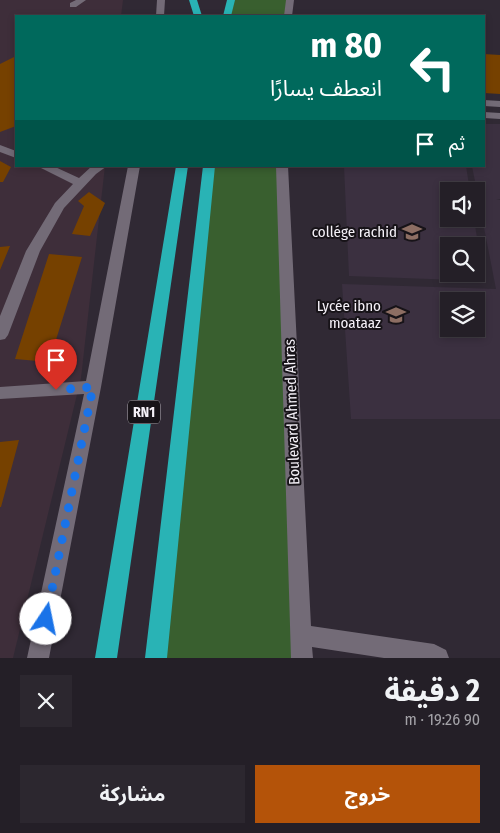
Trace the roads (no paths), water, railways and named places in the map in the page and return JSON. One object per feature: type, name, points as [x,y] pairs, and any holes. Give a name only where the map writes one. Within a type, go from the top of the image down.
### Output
[{"type":"highway","points":[[193,0],[198,15]]},
{"type":"highway","points":[[224,0],[225,15]]},
{"type":"highway","points":[[225,15],[230,0]]},
{"type":"highway","name":"RN1","points":[[106,658],[182,167]]},
{"type":"highway","name":"RN1","points":[[156,658],[209,167]]},
{"type":"street","points":[[73,5],[82,0]]},
{"type":"street","points":[[160,15],[161,0]]},
{"type":"street","points":[[288,15],[290,0]]},
{"type":"street","points":[[485,103],[500,104]]},
{"type":"street","points":[[485,115],[500,116]]},
{"type":"street","points":[[0,148],[15,155]]},
{"type":"street","points":[[45,167],[81,183]]},
{"type":"street","points":[[0,335],[33,251],[59,206],[92,171],[99,167]]},
{"type":"street","points":[[38,658],[93,387],[134,167]]},
{"type":"street","name":"Boulevard Ahmed Ahras","points":[[282,167],[302,658]]},
{"type":"street","points":[[0,393],[93,387]]},
{"type":"street","points":[[301,635],[434,655],[438,658]]},
{"type":"place","name":"collége rachid","points":[[412,232]]},
{"type":"place","name":"Lycée ibno moataaz","points":[[396,315]]}]
